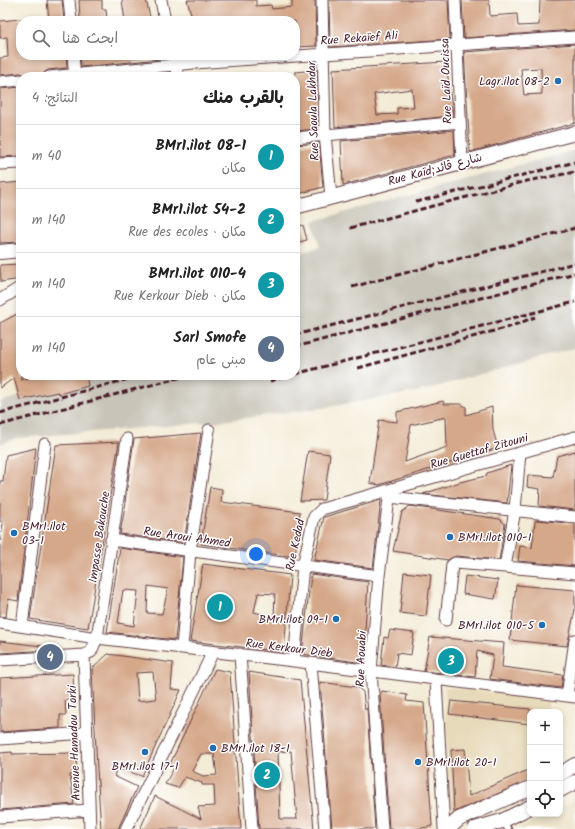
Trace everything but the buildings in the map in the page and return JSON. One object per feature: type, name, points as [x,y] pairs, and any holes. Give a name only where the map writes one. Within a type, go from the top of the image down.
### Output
[{"type":"street","points":[[69,0],[71,16]]},
{"type":"street","points":[[161,0],[165,16]]},
{"type":"street","name":"Rue Saoula Lakhdar","points":[[322,0],[325,134],[331,197]]},
{"type":"street","name":"Rue Laïd Oucissa","points":[[455,0],[462,162]]},
{"type":"street","name":"Rue Rekaïef Ali","points":[[300,55],[575,37]]},
{"type":"street","points":[[73,60],[75,72]]},
{"type":"street","points":[[174,60],[177,72]]},
{"type":"street","name":"Rue Rekaïef Ali","points":[[100,72],[174,60]]},
{"type":"street","points":[[0,82],[16,80]]},
{"type":"street","points":[[300,137],[460,122]]},
{"type":"street","name":"Rue Kaïd;شارع قائد","points":[[300,206],[575,133]]},
{"type":"street","points":[[0,164],[16,163]]},
{"type":"street","points":[[0,252],[16,250]]},
{"type":"street","points":[[0,300],[16,290]]},
{"type":"street","points":[[182,648],[190,551],[209,430]]},
{"type":"street","name":"Rue Guettaf Zitouni","points":[[390,494],[520,452],[575,437]]},
{"type":"street","name":"Impasse Bakouche","points":[[97,638],[127,439]]},
{"type":"street","points":[[22,626],[45,444]]},
{"type":"street","points":[[505,567],[514,510],[520,452]]},
{"type":"street","points":[[390,494],[575,517]]},
{"type":"street","name":"Rue Kedad","points":[[294,661],[303,566],[314,517],[322,509],[390,494]]},
{"type":"street","name":"Rue Aouabi","points":[[382,829],[371,671],[378,576],[390,494]]},
{"type":"street","name":"Rue Aroui Ahmed","points":[[111,540],[378,576]]},
{"type":"street","points":[[446,620],[452,565],[455,563],[575,573]]},
{"type":"street","name":"Rue Kerkour Dieb","points":[[0,623],[97,638],[240,654],[571,697]]},
{"type":"street","points":[[0,660],[84,655],[91,652],[97,638]]},
{"type":"street","points":[[571,697],[575,640]]},
{"type":"street","points":[[126,829],[212,652]]},
{"type":"street","points":[[240,654],[252,829]]},
{"type":"street","name":"Avenue Hamadou Torki","points":[[84,655],[90,829]]},
{"type":"street","points":[[311,664],[325,829]]},
{"type":"street","points":[[436,680],[444,829]]},
{"type":"street","points":[[0,739],[86,733]]},
{"type":"street","points":[[563,772],[575,765]]},
{"type":"street","points":[[563,788],[575,782]]},
{"type":"street","points":[[448,829],[459,820],[527,789]]},
{"type":"street","points":[[475,829],[505,825],[527,809]]},
{"type":"street","points":[[0,817],[89,810]]},
{"type":"shaded area","points":[[575,150],[575,348],[421,391],[322,408],[214,422],[17,438],[0,444],[0,402],[79,380],[300,380],[300,253],[320,247],[313,221]]},
{"type":"shaded area","points":[[445,687],[548,699],[548,709],[527,709],[527,777],[449,812]]},
{"type":"shaded area","points":[[575,799],[575,829],[518,829],[544,817],[563,817],[563,806]]},
{"type":"railway","points":[[416,202],[575,162]]},
{"type":"railway","points":[[350,228],[527,181],[575,172]]},
{"type":"railway","points":[[352,287],[575,228]]},
{"type":"railway","points":[[300,334],[575,263]]},
{"type":"railway","points":[[300,346],[575,273]]},
{"type":"railway","points":[[300,373],[575,302]]},
{"type":"railway","points":[[358,368],[509,327],[535,317]]},
{"type":"railway","points":[[0,413],[125,380]]},
{"type":"railway","points":[[0,425],[170,380]]},
{"type":"place","name":"Lagr.ilot 08-2","points":[[558,81]]},
{"type":"place","name":"BMr1.ilot 03-1","points":[[14,533]]},
{"type":"place","name":"BMr1.ilot 010-1","points":[[450,537]]},
{"type":"place","name":"BMr1.ilot 08-1","points":[[220,607]]},
{"type":"place","name":"BMr1.ilot 09-1","points":[[336,619]]},
{"type":"place","name":"BMr1.ilot 010-5","points":[[542,625]]},
{"type":"place","name":"Sarl Smofe","points":[[50,657]]},
{"type":"place","name":"BMr1.ilot 010-4","points":[[451,661]]},
{"type":"place","name":"BMr1.ilot 18-1","points":[[213,748]]},
{"type":"place","name":"BMr1.ilot 17-1","points":[[145,752]]},
{"type":"place","name":"BMr1.ilot 20-1","points":[[418,762]]},
{"type":"place","name":"BMr1.ilot 54-2","points":[[267,775]]}]
